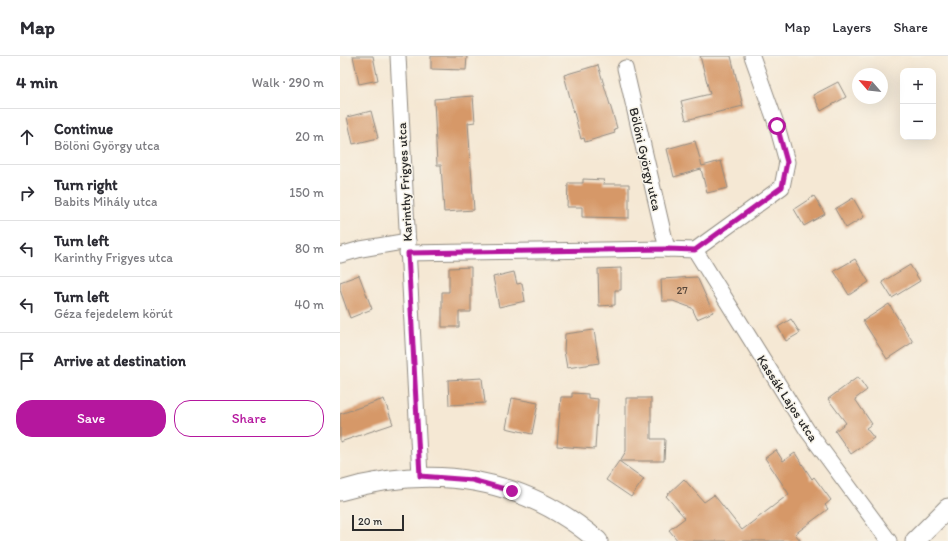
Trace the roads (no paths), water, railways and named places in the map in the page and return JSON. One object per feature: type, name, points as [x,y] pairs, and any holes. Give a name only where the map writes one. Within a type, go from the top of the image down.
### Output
[{"type":"street","name":"Karinthy Frigyes utca","points":[[398,56],[420,476]]},
{"type":"street","points":[[340,255],[361,249],[408,247],[695,250],[782,187],[787,162],[777,126],[752,56]]},
{"type":"street","name":"Bölöni György utca","points":[[625,68],[667,249]]},
{"type":"street","name":"Kassák Lajos utca","points":[[695,250],[808,430],[889,541]]},
{"type":"street","points":[[340,490],[378,481],[420,476],[472,480],[512,491],[563,514],[598,541]]},
{"type":"street","points":[[915,541],[948,508]]}]
